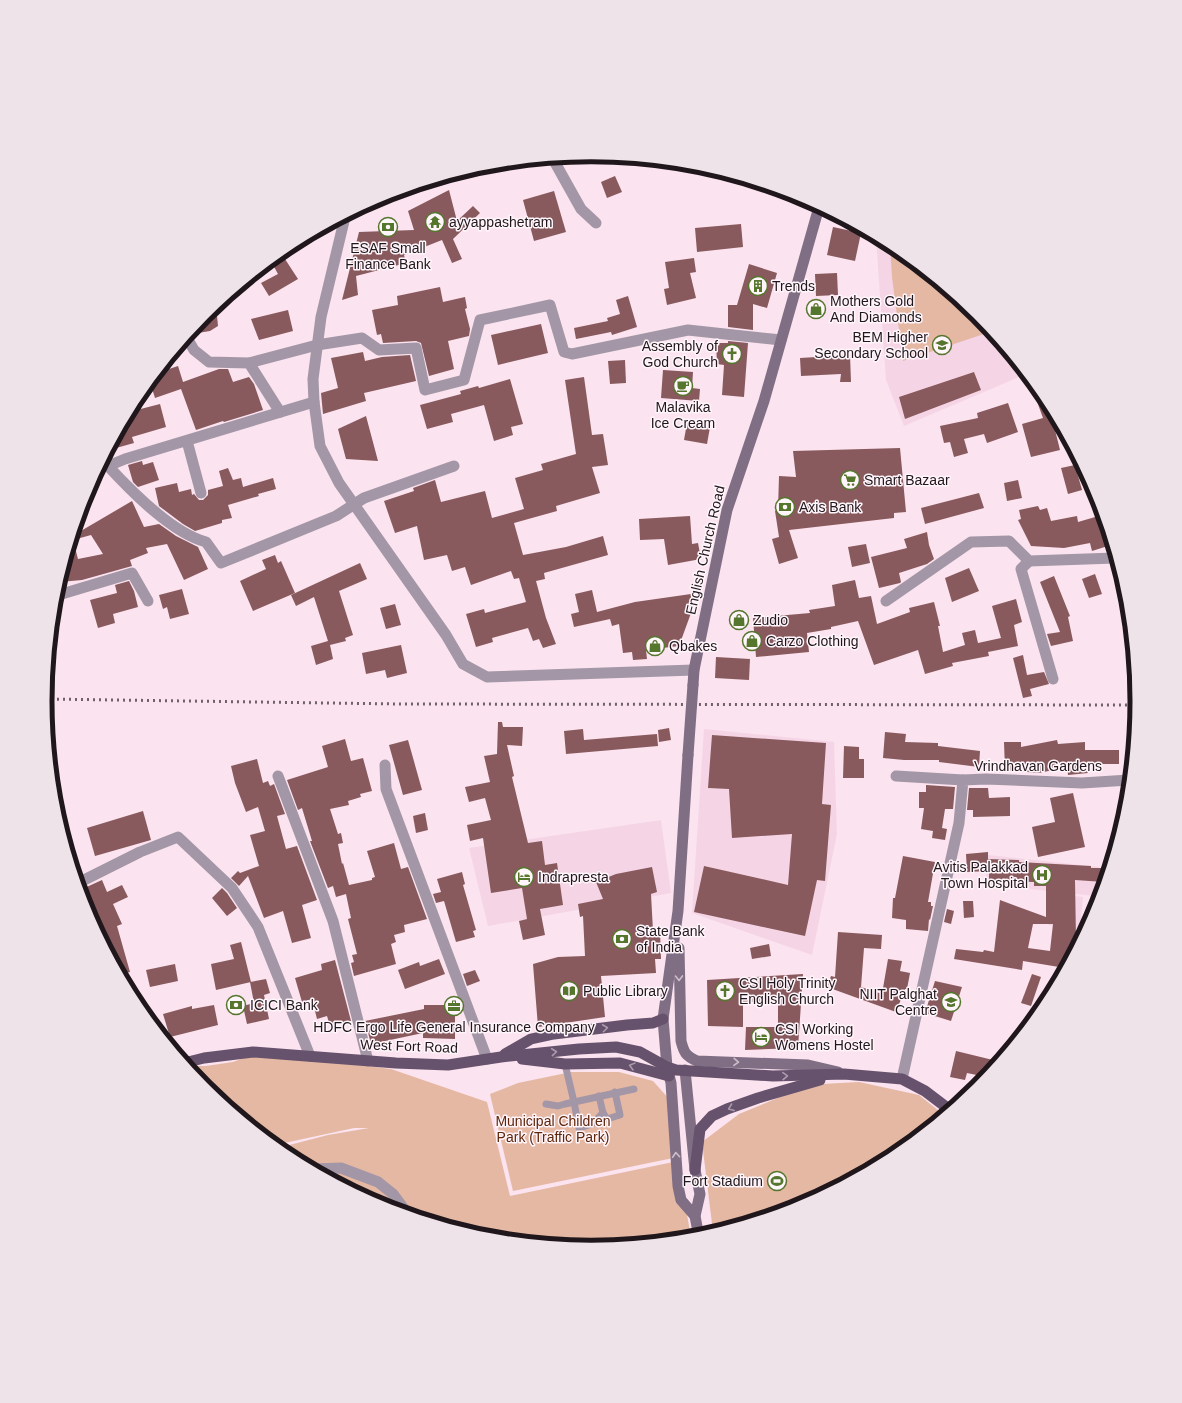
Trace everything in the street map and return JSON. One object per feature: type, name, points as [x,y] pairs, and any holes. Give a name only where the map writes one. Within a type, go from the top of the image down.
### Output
[{"type":"main road","name":"English Church Road","points":[[674,1071],[663,1019],[678,911],[694,670],[727,510],[764,401],[817,213]]},
{"type":"main road","name":"English Church Road","points":[[678,911],[680,1041],[688,1057],[697,1060],[808,1065],[844,1074]]},
{"type":"main road","points":[[501,1057],[531,1040],[554,1034],[653,1023],[663,1019]]},
{"type":"main road","name":"West Fort Road","points":[[190,1061],[253,1052],[368,1061],[448,1065],[501,1057],[579,1049],[616,1047],[640,1052],[674,1071]]},
{"type":"main road","points":[[501,1057],[565,1064],[620,1063],[674,1071],[773,1076],[844,1074],[902,1079],[925,1091],[946,1107]]},
{"type":"main road","points":[[674,1071],[700,1194],[695,1216],[698,1230]]},
{"type":"main road","points":[[674,1071],[678,1186],[681,1200],[695,1216]]},
{"type":"main road","points":[[695,1170],[700,1129],[712,1116],[758,1098],[808,1082],[844,1074]]},
{"type":"street","points":[[556,164],[581,209],[596,223]]},
{"type":"street","points":[[344,223],[321,317],[310,347],[314,402],[320,446],[351,506],[446,635],[463,664],[488,677],[694,670]]},
{"type":"street","points":[[189,343],[194,350],[209,362],[249,363],[310,347],[362,338],[379,350],[416,348],[425,390],[464,380],[480,320],[550,305],[564,352],[572,354],[688,330],[781,340]]},
{"type":"street","points":[[249,363],[280,412]]},
{"type":"street","points":[[314,402],[125,459],[108,466],[134,494],[179,530],[194,539],[206,542],[221,564],[336,516],[364,498],[454,466]]},
{"type":"street","points":[[187,441],[201,493]]},
{"type":"street","points":[[886,601],[971,542],[1009,541],[1029,561]]},
{"type":"street","points":[[1053,679],[1021,569],[1029,561],[1111,558]]},
{"type":"street","points":[[63,594],[132,573],[148,601]]},
{"type":"street","points":[[385,765],[386,789],[487,1060]]},
{"type":"street","points":[[278,776],[333,921],[368,1061]]},
{"type":"street","points":[[896,776],[963,780]]},
{"type":"street","name":"Vrindhavan Gardens","points":[[902,1079],[959,824],[963,780],[986,778],[1082,782],[1124,780]]},
{"type":"street","points":[[83,880],[140,852],[178,837],[232,888],[258,926],[310,1056]]},
{"type":"street","points":[[322,1169],[341,1168],[378,1182],[393,1194],[401,1205]]},
{"type":"lane","points":[[565,1064],[579,1128],[592,1124],[603,1113]]},
{"type":"lane","points":[[546,1104],[558,1106],[634,1089]]},
{"type":"lane","points":[[599,1096],[603,1113],[607,1119],[620,1115],[616,1092]]},
{"type":"shaded area","name":"BEM Higher Secondary School","points":[[876,245],[919,274],[946,296],[972,320],[1021,376],[904,426],[886,380]]},
{"type":"shaded area","points":[[704,729],[834,742],[837,834],[812,955],[692,913]]},
{"type":"shaded area","points":[[661,820],[671,893],[488,926],[469,848]]},
{"type":"shaded area","name":"Avitis Palakkad Town Hospital","points":[[988,855],[1099,867],[1093,896],[985,884]]},
{"type":"shaded area","name":"Avitis Palakkad Town Hospital","points":[[1052,893],[1083,897],[1079,929],[1048,925]]},
{"type":"green space","points":[[891,253],[946,296],[985,334],[903,361],[892,277]]},
{"type":"green space","points":[[255,1054],[391,1069],[487,1102],[510,1196],[678,1161],[690,1231],[661,1236],[626,1239],[556,1239],[521,1236],[486,1230],[451,1222],[418,1212],[353,1185],[321,1168],[286,1146],[328,1135],[369,1128],[354,1128],[283,1143],[236,1107],[194,1066],[206,1066],[233,1062]]},
{"type":"green space","name":"Municipal Children Park (Traffic Park)","points":[[571,1072],[619,1072],[653,1081],[670,1100],[678,1157],[513,1191],[490,1094],[518,1083]]},
{"type":"green space","name":"Fort Stadium","points":[[859,1082],[919,1095],[940,1112],[890,1150],[829,1185],[764,1212],[712,1226],[702,1142],[739,1114],[802,1088],[822,1084]]},
{"type":"building","points":[[615,176],[622,192],[607,198],[601,182]]},
{"type":"building","points":[[449,190],[457,221],[473,206],[480,213],[453,239],[462,259],[452,263],[442,240],[404,255],[406,263],[356,276],[358,295],[342,300],[359,232],[414,230],[408,211]]},
{"type":"building","points":[[554,191],[566,232],[534,241],[523,200]]},
{"type":"building","points":[[741,224],[743,247],[697,252],[695,228]]},
{"type":"building","points":[[833,227],[853,231],[861,235],[855,261],[827,255]]},
{"type":"building","points":[[285,258],[298,279],[269,296],[261,283],[278,274],[274,266]]},
{"type":"building","points":[[694,258],[696,272],[690,273],[696,298],[667,305],[664,289],[669,288],[665,262]]},
{"type":"building","name":"Trends","points":[[749,264],[777,273],[767,308],[753,304],[753,330],[728,327],[728,305],[737,305]]},
{"type":"building","points":[[837,273],[838,295],[816,296],[815,274]]},
{"type":"building","points":[[440,287],[443,302],[465,297],[467,308],[465,309],[470,329],[469,336],[448,341],[454,369],[429,376],[421,343],[416,341],[383,343],[381,334],[377,335],[372,310],[398,305],[397,296]]},
{"type":"building","points":[[628,296],[637,327],[612,335],[611,332],[576,339],[574,328],[608,321],[607,318],[620,314],[616,300]]},
{"type":"building","points":[[288,310],[293,331],[259,340],[251,319]]},
{"type":"building","points":[[217,314],[218,326],[210,331],[198,333]]},
{"type":"building","points":[[541,324],[548,353],[498,365],[491,335]]},
{"type":"building","points":[[728,341],[748,343],[744,397],[722,395],[724,365],[717,364],[716,343],[728,343]]},
{"type":"building","points":[[363,352],[365,361],[382,357],[410,355],[416,381],[364,393],[366,401],[323,414],[321,393],[338,388],[331,358]]},
{"type":"building","points":[[850,355],[851,382],[840,382],[841,374],[801,376],[800,358]]},
{"type":"building","points":[[625,360],[626,383],[610,384],[608,361]]},
{"type":"building","points":[[178,366],[183,382],[219,369],[228,369],[233,382],[249,377],[254,384],[263,410],[196,430],[181,389],[155,398],[152,389],[165,370]]},
{"type":"building","points":[[663,370],[693,372],[692,388],[700,389],[699,401],[661,398]]},
{"type":"building","points":[[974,372],[981,390],[905,419],[899,397]]},
{"type":"building","points":[[584,377],[592,435],[603,434],[608,465],[592,467],[600,493],[556,506],[557,511],[514,523],[523,555],[566,547],[603,536],[608,555],[544,573],[545,579],[536,581],[546,618],[556,644],[543,648],[539,639],[533,641],[528,628],[492,638],[493,642],[476,647],[466,614],[484,609],[485,613],[526,602],[519,578],[514,579],[511,571],[471,585],[465,567],[452,571],[447,555],[424,560],[417,526],[395,533],[384,501],[414,491],[413,488],[435,480],[441,502],[485,491],[492,518],[524,509],[515,478],[543,470],[541,464],[576,454],[565,380]]},
{"type":"building","points":[[510,379],[523,424],[511,427],[513,435],[494,441],[484,405],[451,414],[453,422],[427,429],[420,405],[461,394],[460,391],[478,386],[479,388]]},
{"type":"building","points":[[1035,396],[1056,430],[1055,430],[1060,450],[1031,457],[1022,424],[1043,418]]},
{"type":"building","points":[[1008,403],[1018,432],[987,443],[984,434],[964,439],[968,453],[954,457],[950,442],[944,443],[940,426],[978,418],[977,413]]},
{"type":"building","points":[[160,404],[166,427],[132,437],[134,443],[116,448],[124,432],[138,410]]},
{"type":"building","points":[[366,416],[378,461],[346,459],[338,429]]},
{"type":"building","points":[[687,423],[710,427],[707,444],[684,440]]},
{"type":"building","name":"Smart Bazaar","points":[[900,448],[906,512],[894,513],[894,518],[789,530],[798,558],[779,564],[772,539],[779,537],[775,511],[778,510],[779,476],[796,477],[793,451]]},
{"type":"building","points":[[142,461],[143,465],[153,462],[159,480],[138,487],[133,482],[128,465]]},
{"type":"building","points":[[1075,465],[1082,490],[1068,494],[1061,468]]},
{"type":"building","points":[[228,468],[233,480],[241,478],[243,487],[273,478],[276,489],[258,494],[259,496],[228,505],[232,518],[222,520],[222,523],[195,531],[159,506],[155,488],[177,483],[179,492],[191,489],[192,495],[194,494],[199,500],[203,500],[208,495],[208,490],[223,486],[219,471]]},
{"type":"building","points":[[1018,480],[1022,498],[1007,501],[1004,483]]},
{"type":"building","points":[[979,493],[984,508],[925,524],[921,508]]},
{"type":"building","points":[[132,501],[144,527],[159,524],[176,536],[198,547],[208,569],[184,580],[167,544],[146,548],[148,553],[130,560],[132,566],[82,580],[65,582],[75,547],[78,559],[103,554],[91,535],[78,539],[80,532]]},
{"type":"building","points":[[1038,506],[1040,510],[1047,508],[1051,521],[1077,516],[1078,522],[1097,517],[1107,546],[1092,551],[1090,543],[1064,548],[1031,546],[1018,520],[1021,519],[1019,510]]},
{"type":"building","points":[[690,516],[692,544],[698,543],[701,559],[668,565],[664,539],[640,540],[639,519]]},
{"type":"building","points":[[927,532],[929,545],[934,559],[927,564],[899,573],[900,583],[879,588],[871,557],[907,548],[904,539]]},
{"type":"building","points":[[866,544],[870,563],[852,567],[848,547]]},
{"type":"building","points":[[275,555],[278,563],[281,561],[295,593],[253,611],[240,581],[266,569],[262,560]]},
{"type":"building","points":[[360,563],[367,579],[339,591],[353,635],[345,638],[346,641],[330,645],[333,659],[316,665],[311,646],[328,641],[314,597],[296,606],[291,595]]},
{"type":"building","points":[[969,568],[979,591],[952,602],[945,578]]},
{"type":"building","points":[[1095,574],[1102,594],[1089,598],[1082,579]]},
{"type":"building","points":[[1054,576],[1070,616],[1068,617],[1073,641],[1051,646],[1047,634],[1060,632],[1040,582]]},
{"type":"building","points":[[855,580],[859,598],[871,596],[877,624],[910,612],[909,608],[934,602],[940,626],[938,626],[943,652],[965,645],[962,633],[975,630],[978,643],[1001,638],[992,606],[1016,599],[1022,622],[1014,625],[1018,646],[988,652],[989,656],[952,663],[953,666],[925,674],[918,650],[874,665],[858,621],[831,627],[831,629],[807,633],[809,652],[756,657],[753,618],[810,613],[809,610],[835,606],[832,585]]},
{"type":"building","points":[[129,581],[134,591],[138,607],[113,614],[115,623],[98,628],[90,600],[117,593],[115,585]]},
{"type":"building","points":[[182,589],[189,614],[170,619],[167,607],[163,609],[159,595]]},
{"type":"building","points":[[592,590],[597,612],[635,602],[691,594],[691,613],[679,646],[646,650],[647,659],[633,660],[632,652],[623,653],[619,624],[612,626],[610,619],[574,627],[571,614],[579,612],[575,594]]},
{"type":"building","points":[[395,604],[401,625],[386,629],[380,608]]},
{"type":"building","points":[[401,645],[407,673],[387,678],[385,670],[366,674],[362,653]]},
{"type":"building","points":[[1023,655],[1027,675],[1044,672],[1049,684],[1030,689],[1032,696],[1023,698],[1013,658]]},
{"type":"building","points":[[716,657],[750,659],[749,680],[715,678]]},
{"type":"building","points":[[498,722],[502,722],[503,727],[523,727],[522,746],[507,745],[514,776],[512,777],[528,843],[542,841],[545,865],[557,863],[563,905],[540,909],[545,935],[523,940],[519,921],[527,919],[522,888],[491,893],[483,838],[470,841],[467,825],[491,820],[485,798],[469,802],[465,787],[490,782],[484,756],[497,754]]},
{"type":"building","points":[[669,728],[671,740],[659,742],[658,730]]},
{"type":"building","points":[[583,729],[584,740],[657,734],[658,746],[566,754],[564,731]]},
{"type":"building","points":[[885,732],[906,734],[905,742],[938,743],[938,746],[980,751],[979,767],[939,762],[939,760],[904,760],[883,758]]},
{"type":"building","points":[[712,735],[826,743],[822,804],[831,805],[825,881],[817,880],[805,936],[694,912],[704,866],[788,885],[792,834],[732,838],[729,789],[708,788]]},
{"type":"building","points":[[345,739],[351,761],[363,758],[372,791],[360,794],[361,797],[348,801],[349,805],[330,809],[338,834],[341,833],[343,843],[338,844],[342,864],[343,863],[349,885],[372,880],[372,878],[375,877],[367,851],[394,843],[401,869],[408,867],[427,919],[404,925],[405,932],[394,935],[396,942],[391,944],[396,964],[354,976],[351,963],[354,962],[352,955],[357,954],[348,919],[351,918],[346,894],[336,897],[333,886],[328,888],[310,841],[312,841],[302,808],[298,810],[287,780],[328,767],[322,746]]},
{"type":"building","points":[[408,740],[422,790],[403,795],[389,745]]},
{"type":"building","points":[[1057,740],[1058,744],[1085,742],[1085,750],[1119,750],[1119,764],[1087,764],[1088,773],[1068,775],[1067,767],[1039,773],[1005,770],[1004,742],[1021,742],[1021,747]]},
{"type":"building","points":[[844,746],[859,747],[859,759],[864,759],[864,778],[843,778]]},
{"type":"building","points":[[257,759],[263,783],[268,781],[270,786],[274,784],[285,814],[277,816],[286,849],[297,846],[317,900],[302,905],[311,938],[292,943],[283,911],[264,918],[248,876],[239,886],[231,878],[238,871],[240,873],[259,866],[250,835],[265,831],[258,807],[246,812],[235,783],[231,766]]},
{"type":"building","points":[[926,785],[955,787],[953,809],[945,809],[942,828],[947,829],[945,840],[932,838],[933,831],[921,829],[924,808],[919,808],[919,792],[926,792]]},
{"type":"building","points":[[969,788],[988,788],[989,798],[1010,797],[1010,816],[973,817],[973,810],[967,810]]},
{"type":"building","points":[[1073,793],[1085,847],[1038,857],[1032,827],[1055,822],[1050,798]]},
{"type":"building","points":[[143,811],[151,840],[95,856],[87,828]]},
{"type":"building","points":[[425,813],[428,830],[416,833],[413,816]]},
{"type":"building","points":[[988,852],[988,859],[1019,860],[1019,862],[1103,868],[1099,882],[1075,880],[1076,936],[1060,967],[1023,961],[1022,970],[954,959],[956,949],[983,952],[984,950],[994,952],[1000,900],[1046,917],[1046,886],[1034,886],[1034,882],[989,881],[989,871],[967,872],[966,854]],"holes":[[[1033,924],[1053,924],[1050,951],[1028,948]]]},
{"type":"building","points":[[903,856],[935,862],[928,902],[931,902],[931,906],[933,906],[930,920],[929,919],[928,931],[906,929],[906,920],[892,918],[893,898],[895,898]]},
{"type":"building","points":[[652,867],[657,892],[651,894],[653,931],[660,931],[661,959],[655,959],[656,973],[601,976],[605,1017],[538,1027],[533,964],[558,957],[585,956],[583,916],[580,917],[578,904],[603,899],[596,882],[616,874]]},
{"type":"building","points":[[462,872],[465,884],[463,885],[476,930],[473,931],[475,937],[456,942],[444,901],[436,903],[433,894],[441,892],[437,879]]},
{"type":"building","points":[[102,880],[107,892],[122,885],[128,897],[113,904],[122,924],[117,926],[130,972],[125,973],[124,971],[93,908],[86,887]]},
{"type":"building","points":[[222,888],[237,908],[227,916],[212,898]]},
{"type":"building","points":[[963,901],[973,901],[974,917],[964,918]]},
{"type":"building","points":[[947,909],[954,911],[951,924],[944,922]]},
{"type":"building","points":[[838,932],[882,935],[881,949],[864,948],[861,987],[882,994],[888,959],[902,961],[900,971],[910,973],[907,989],[905,989],[896,1012],[827,987],[831,976],[835,977]]},
{"type":"building","points":[[241,942],[251,982],[216,990],[211,964],[234,959],[230,945]]},
{"type":"building","points":[[769,944],[771,956],[752,959],[750,948]]},
{"type":"building","points":[[439,959],[445,974],[405,989],[398,970],[419,962],[420,966]]},
{"type":"building","points":[[335,960],[351,1021],[330,1026],[327,1016],[317,1019],[312,999],[302,1002],[295,978],[322,970],[321,964]]},
{"type":"building","points":[[175,964],[178,981],[150,987],[146,970]]},
{"type":"building","points":[[475,970],[480,981],[467,986],[463,974]]},
{"type":"building","points":[[803,974],[798,1048],[745,1050],[746,1027],[778,1027],[778,1002],[743,1002],[743,1027],[708,1026],[707,980]]},
{"type":"building","points":[[1032,974],[1041,977],[1031,1006],[1021,1003]]},
{"type":"building","points":[[266,979],[270,993],[264,995],[269,1019],[247,1024],[243,1006],[254,1003],[250,982]]},
{"type":"building","points":[[935,981],[962,987],[951,1021],[925,1013]]},
{"type":"building","points":[[214,1005],[218,1025],[170,1037],[163,1014],[192,1006],[192,1009]]},
{"type":"building","points":[[424,1005],[455,1005],[455,1039],[423,1038],[423,1033],[371,1044],[365,1021],[424,1009]]},
{"type":"building","points":[[956,1051],[993,1060],[979,1076],[967,1073],[965,1080],[950,1077]]},
{"type":"railway","points":[[52,699],[399,704],[1130,705]]},
{"type":"place","name":"ayyappashetram","points":[[435,222]]},
{"type":"place","name":"ESAF Small Finance Bank","points":[[388,227]]},
{"type":"place","name":"Trends","points":[[758,286]]},
{"type":"place","name":"Mothers Gold And Diamonds","points":[[816,309]]},
{"type":"place","name":"BEM Higher Secondary School","points":[[942,345]]},
{"type":"place","name":"Assembly of God Church","points":[[732,354]]},
{"type":"place","name":"Malavika Ice Cream","points":[[683,386]]},
{"type":"place","name":"Smart Bazaar","points":[[850,480]]},
{"type":"place","name":"Axis Bank","points":[[785,507]]},
{"type":"place","name":"Zudio","points":[[739,620]]},
{"type":"place","name":"Carzo Clothing","points":[[752,641]]},
{"type":"place","name":"Qbakes","points":[[655,646]]},
{"type":"place","name":"Avitis Palakkad Town Hospital","points":[[1042,875]]},
{"type":"place","name":"Indrapresta","points":[[524,877]]},
{"type":"place","name":"State Bank of India","points":[[622,939]]},
{"type":"place","name":"Public Library","points":[[569,991]]},
{"type":"place","name":"CSI Holy Trinity English Church","points":[[725,991]]},
{"type":"place","name":"NIIT Palghat Centre","points":[[951,1002]]},
{"type":"place","name":"ICICI Bank","points":[[236,1005]]},
{"type":"place","name":"HDFC Ergo Life General Insurance Company","points":[[454,1006]]},
{"type":"place","name":"CSI Working Womens Hostel","points":[[761,1037]]},
{"type":"place","name":"Fort Stadium","points":[[777,1181]]}]
